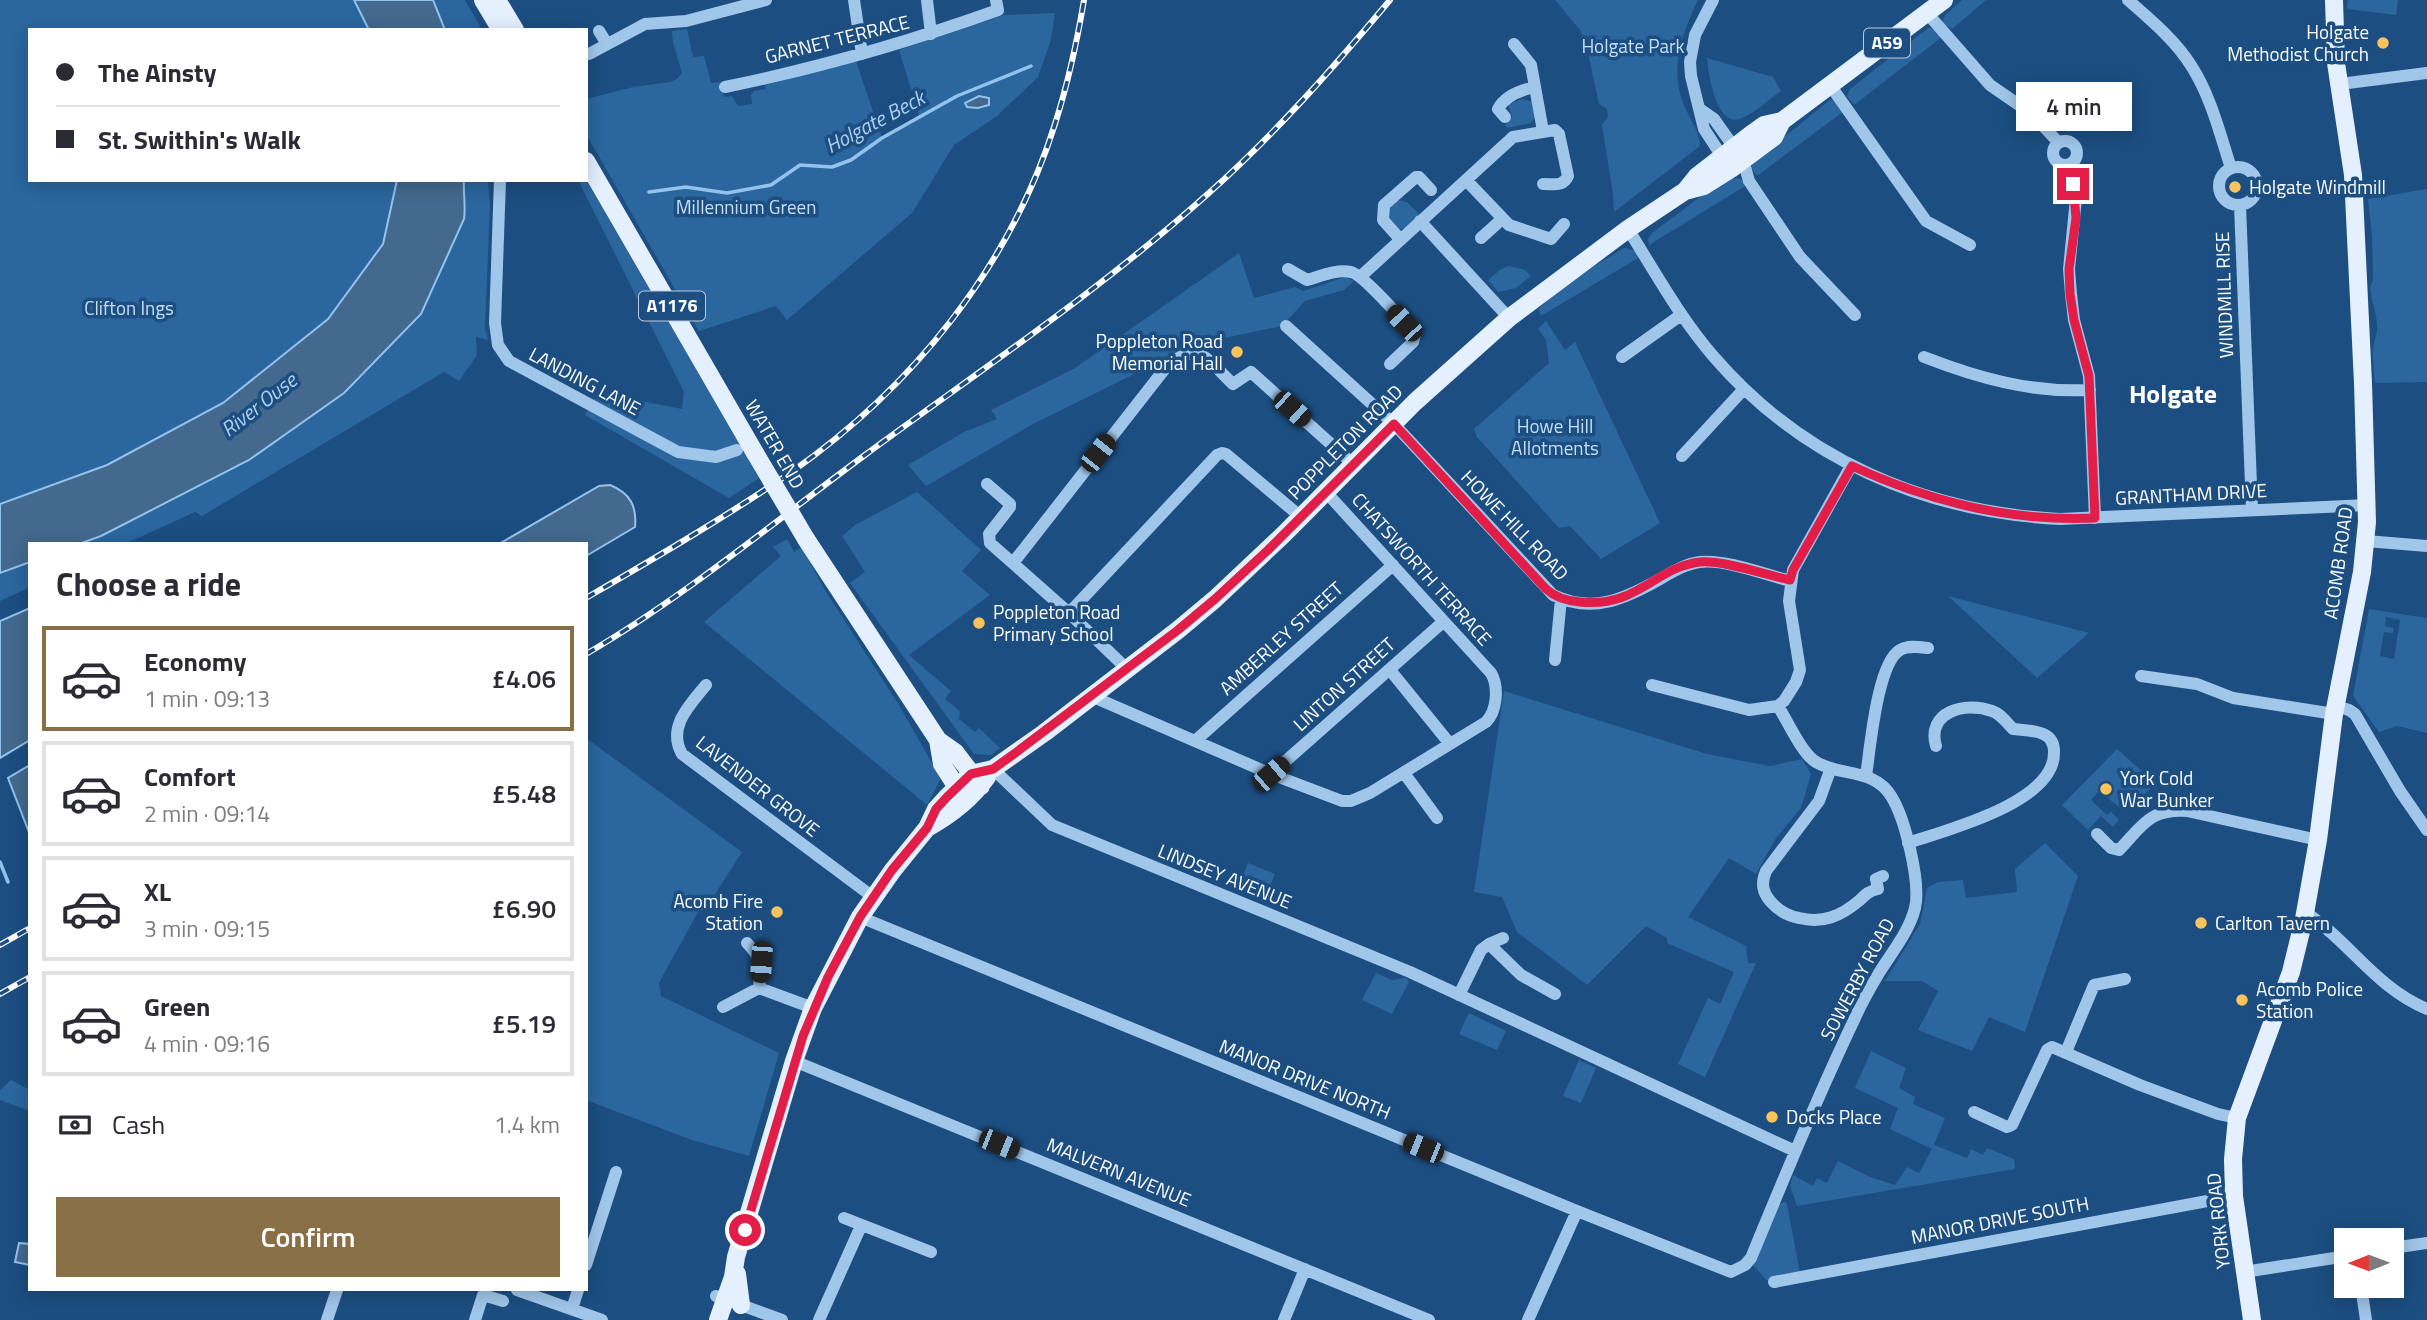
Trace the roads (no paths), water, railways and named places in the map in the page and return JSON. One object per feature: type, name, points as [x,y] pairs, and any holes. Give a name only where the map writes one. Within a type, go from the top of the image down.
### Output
[{"type":"main road","points":[[483,0],[500,28]]},
{"type":"main road","points":[[497,0],[514,28]]},
{"type":"main road","name":"POPPLETON ROAD","points":[[993,769],[1044,733],[1215,599],[1446,373],[1509,318],[1628,229],[1685,191],[1697,176],[1732,159],[1764,125],[1782,121],[1944,0]]},
{"type":"main road","name":"ACOMB ROAD","points":[[2237,1118],[2291,972],[2305,912],[2318,840],[2335,710],[2366,541],[2368,505],[2353,175],[2334,42],[2334,0]]},
{"type":"main road","name":"WATER END","points":[[588,165],[746,451],[939,740],[955,752],[976,780]]},
{"type":"main road","name":"WATER END","points":[[939,740],[942,764],[960,794]]},
{"type":"main road","name":"A59","points":[[976,780],[993,769]]},
{"type":"main road","points":[[718,1320],[727,1300],[794,1061],[813,1008],[873,897],[927,828],[936,809],[976,780]]},
{"type":"main road","name":"YORK ROAD","points":[[2237,1118],[2233,1159],[2234,1196],[2252,1320]]},
{"type":"main road","points":[[707,1320],[727,1300]]},
{"type":"street","points":[[589,54],[645,24],[685,21],[766,0]]},
{"type":"street","points":[[854,0],[862,54]]},
{"type":"street","points":[[927,0],[931,34]]},
{"type":"street","points":[[1713,0],[1700,23],[1690,62],[1692,88],[1704,130],[1749,181],[1800,257],[1855,315]]},
{"type":"street","points":[[2128,0],[2161,29],[2192,67],[2203,87],[2231,168]]},
{"type":"street","name":"GARNET TERRACE","points":[[725,87],[862,54],[931,34],[997,5]]},
{"type":"street","points":[[1927,13],[1990,85],[2032,114],[2058,142],[2053,149],[2054,160],[2060,165],[2069,165],[2076,198],[2069,269],[2070,294],[2089,376],[2095,518]]},
{"type":"street","points":[[599,31],[607,44]]},
{"type":"street","points":[[1514,44],[1531,65],[1549,131]]},
{"type":"street","points":[[2340,84],[2427,73]]},
{"type":"street","points":[[1830,85],[1926,222],[1970,245]]},
{"type":"street","points":[[1505,117],[1499,109],[1503,101],[1535,87]]},
{"type":"street","points":[[1360,276],[1507,140],[1520,134],[1549,131],[1559,134],[1568,176],[1565,182],[1560,184],[1543,184]]},
{"type":"street","name":"WINDMILL RISE","points":[[2231,168],[2243,168],[2255,179],[2254,196],[2240,205],[2223,198],[2218,187],[2222,175],[2231,168]]},
{"type":"street","points":[[1400,239],[1383,220],[1384,205],[1416,177],[1431,190]]},
{"type":"street","points":[[1466,180],[1501,220],[1519,230],[1546,239],[1555,236],[1564,224]]},
{"type":"street","name":"LANDING LANE","points":[[499,182],[495,323],[499,345],[509,361],[678,452],[716,457],[746,451]]},
{"type":"street","name":"WINDMILL RISE","points":[[2240,205],[2252,510]]},
{"type":"street","points":[[1420,220],[1509,318]]},
{"type":"street","points":[[1481,238],[1501,220]]},
{"type":"street","name":"GRANTHAM DRIVE","points":[[1628,229],[1681,315],[1713,356],[1744,389],[1793,429],[1852,466],[1906,490],[1964,508],[2027,518],[2095,518],[2368,505]]},
{"type":"street","points":[[1288,269],[1307,280],[1347,271],[1360,276],[1415,334],[1413,342],[1390,363]]},
{"type":"street","points":[[1622,357],[1681,315]]},
{"type":"street","name":"HOWE HILL ROAD","points":[[1286,326],[1394,424],[1546,589],[1561,599],[1598,603],[1623,599],[1677,569],[1701,562],[1727,565],[1790,580]]},
{"type":"street","points":[[1013,563],[1170,363],[1195,351],[1233,384],[1251,372],[1353,464]]},
{"type":"street","points":[[1924,357],[1981,377],[2017,386],[2090,390]]},
{"type":"street","points":[[1682,456],[1744,389]]},
{"type":"street","points":[[1069,613],[1217,455],[1226,454],[1301,517]]},
{"type":"street","points":[[1651,685],[1749,710],[1778,706],[1791,694],[1800,670],[1788,601],[1790,580],[1793,570],[1852,466]]},
{"type":"street","points":[[986,484],[1010,504],[989,534],[990,543],[1127,669]]},
{"type":"street","name":"CHATSWORTH TERRACE","points":[[1325,491],[1491,673],[1496,686],[1490,718],[1450,744]]},
{"type":"street","points":[[2366,541],[2427,546]]},
{"type":"street","name":"AMBERLEY STREET","points":[[1195,741],[1393,565]]},
{"type":"street","points":[[1556,660],[1561,599]]},
{"type":"street","name":"LINTON STREET","points":[[1271,774],[1443,622]]},
{"type":"street","points":[[1866,776],[1878,696],[1891,660],[1900,650],[1908,647],[1927,648]]},
{"type":"street","points":[[1091,696],[1271,774],[1332,798],[1350,801],[1370,793],[1450,744],[1390,670]]},
{"type":"street","points":[[2141,676],[2197,684],[2233,698],[2349,710],[2355,714],[2400,792],[2427,830]]},
{"type":"street","name":"LAVENDER GROVE","points":[[706,685],[684,712],[676,728],[677,747],[682,754],[873,897]]},
{"type":"street","name":"SOWERBY ROAD","points":[[1736,1271],[1751,1258],[1854,1019],[1905,932],[1915,908],[1917,885],[1908,843],[1891,796],[1878,782],[1866,776],[1831,768],[1811,759],[1778,706]]},
{"type":"street","points":[[1908,843],[2016,803],[2040,781],[2053,763],[2054,756],[2052,741],[2047,736],[2031,730],[2013,729],[1998,713],[1977,708],[1942,716],[1936,722],[1934,730],[1936,746]]},
{"type":"street","points":[[1831,768],[1815,808],[1766,871],[1763,879],[1764,891],[1781,911],[1794,917],[1818,921],[1842,913],[1870,891],[1878,889],[1876,879],[1882,876]]},
{"type":"street","name":"LINDSEY AVENUE","points":[[993,769],[1052,825],[1328,938],[1459,995],[1795,1151]]},
{"type":"street","points":[[1404,773],[1437,818]]},
{"type":"street","points":[[2097,834],[2111,848],[2119,850],[2149,819],[2169,810],[2187,811],[2318,840]]},
{"type":"street","points":[[2305,912],[2326,928],[2378,979],[2409,1001],[2427,1009]]},
{"type":"street","name":"MANOR DRIVE NORTH","points":[[860,917],[1577,1212],[1725,1271],[1736,1271]]},
{"type":"street","points":[[1459,995],[1481,950],[1503,938]]},
{"type":"street","points":[[747,943],[761,962],[760,988]]},
{"type":"street","points":[[1489,944],[1521,975],[1555,994]]},
{"type":"street","points":[[2066,1052],[2094,985],[2124,979]]},
{"type":"street","points":[[723,1007],[760,988],[813,1008]]},
{"type":"street","points":[[1974,1112],[2007,1127],[2012,1125],[2047,1050],[2052,1046],[2151,1089],[2218,1114],[2237,1118]]},
{"type":"street","name":"MALVERN AVENUE","points":[[794,1061],[1429,1320]]},
{"type":"street","points":[[588,1259],[616,1172]]},
{"type":"street","name":"MANOR DRIVE SOUTH","points":[[1774,1282],[2234,1196]]},
{"type":"street","points":[[1528,1320],[1577,1212]]},
{"type":"street","points":[[844,1218],[931,1252]]},
{"type":"street","points":[[819,1320],[861,1226]]},
{"type":"street","points":[[2404,1246],[2427,1243]]},
{"type":"street","points":[[2244,1272],[2334,1258]]},
{"type":"street","points":[[1284,1320],[1305,1269]]},
{"type":"street","points":[[327,1320],[337,1291]]},
{"type":"street","points":[[520,1291],[603,1320]]},
{"type":"street","points":[[572,1309],[578,1291]]},
{"type":"street","points":[[475,1320],[483,1295],[503,1301]]},
{"type":"street","points":[[2363,1298],[2366,1320]]},
{"type":"street","points":[[727,1300],[782,1320]]},
{"type":"water","points":[[354,0],[433,0],[444,28],[368,28]]},
{"type":"water","points":[[979,96],[989,98],[989,105],[967,107],[965,103]]},
{"type":"water","name":"River Ouse","points":[[397,182],[464,182],[464,219],[421,314],[344,393],[249,460],[101,536],[84,542],[28,542],[28,563],[0,573],[0,504],[107,465],[223,403],[328,319],[383,244]]},
{"type":"water","points":[[610,485],[627,496],[635,513],[635,527],[588,555],[588,542],[502,542],[599,486]]},
{"type":"water","points":[[28,609],[28,741],[0,758],[0,621]]},
{"type":"water","points":[[28,766],[28,830],[8,778]]},
{"type":"water","points":[[19,1243],[28,1244],[28,1265],[15,1262]]},
{"type":"waterway","name":"Holgate Beck","points":[[649,192],[686,187],[727,193],[771,185],[800,165],[832,167],[851,160],[882,138],[957,96],[1031,66]]},
{"type":"waterway","points":[[0,862],[8,882]]},
{"type":"railway","points":[[588,597],[790,473],[877,403],[916,363],[984,275],[1012,227],[1036,177],[1064,93],[1084,0]]},
{"type":"railway","points":[[588,653],[693,584],[1041,328],[1169,228],[1258,147],[1326,75],[1390,0]]},
{"type":"railway","points":[[0,945],[28,929]]},
{"type":"railway","points":[[0,994],[28,978]]},
{"type":"place","name":"Holgate Methodist Church","points":[[2383,43]]},
{"type":"place","name":"Holgate Windmill","points":[[2235,187]]},
{"type":"place","name":"Poppleton Road Memorial Hall","points":[[1237,352]]},
{"type":"place","name":"Poppleton Road Primary School","points":[[979,623]]},
{"type":"place","name":"York Cold War Bunker","points":[[2106,789]]},
{"type":"place","name":"Acomb Fire Station","points":[[777,912]]},
{"type":"place","name":"Carlton Tavern","points":[[2201,923]]},
{"type":"place","name":"Acomb Police Station","points":[[2242,1000]]},
{"type":"place","name":"Docks Place","points":[[1772,1117]]},
{"type":"district","name":"Holgate","points":[[2173,394]]},
{"type":"park label","name":"Holgate Park","points":[[1633,46]]},
{"type":"park label","name":"Millennium Green","points":[[746,207]]},
{"type":"park label","name":"Clifton Ings","points":[[129,308]]},
{"type":"park label","name":"Howe Hill Allotments","points":[[1555,437]]}]
